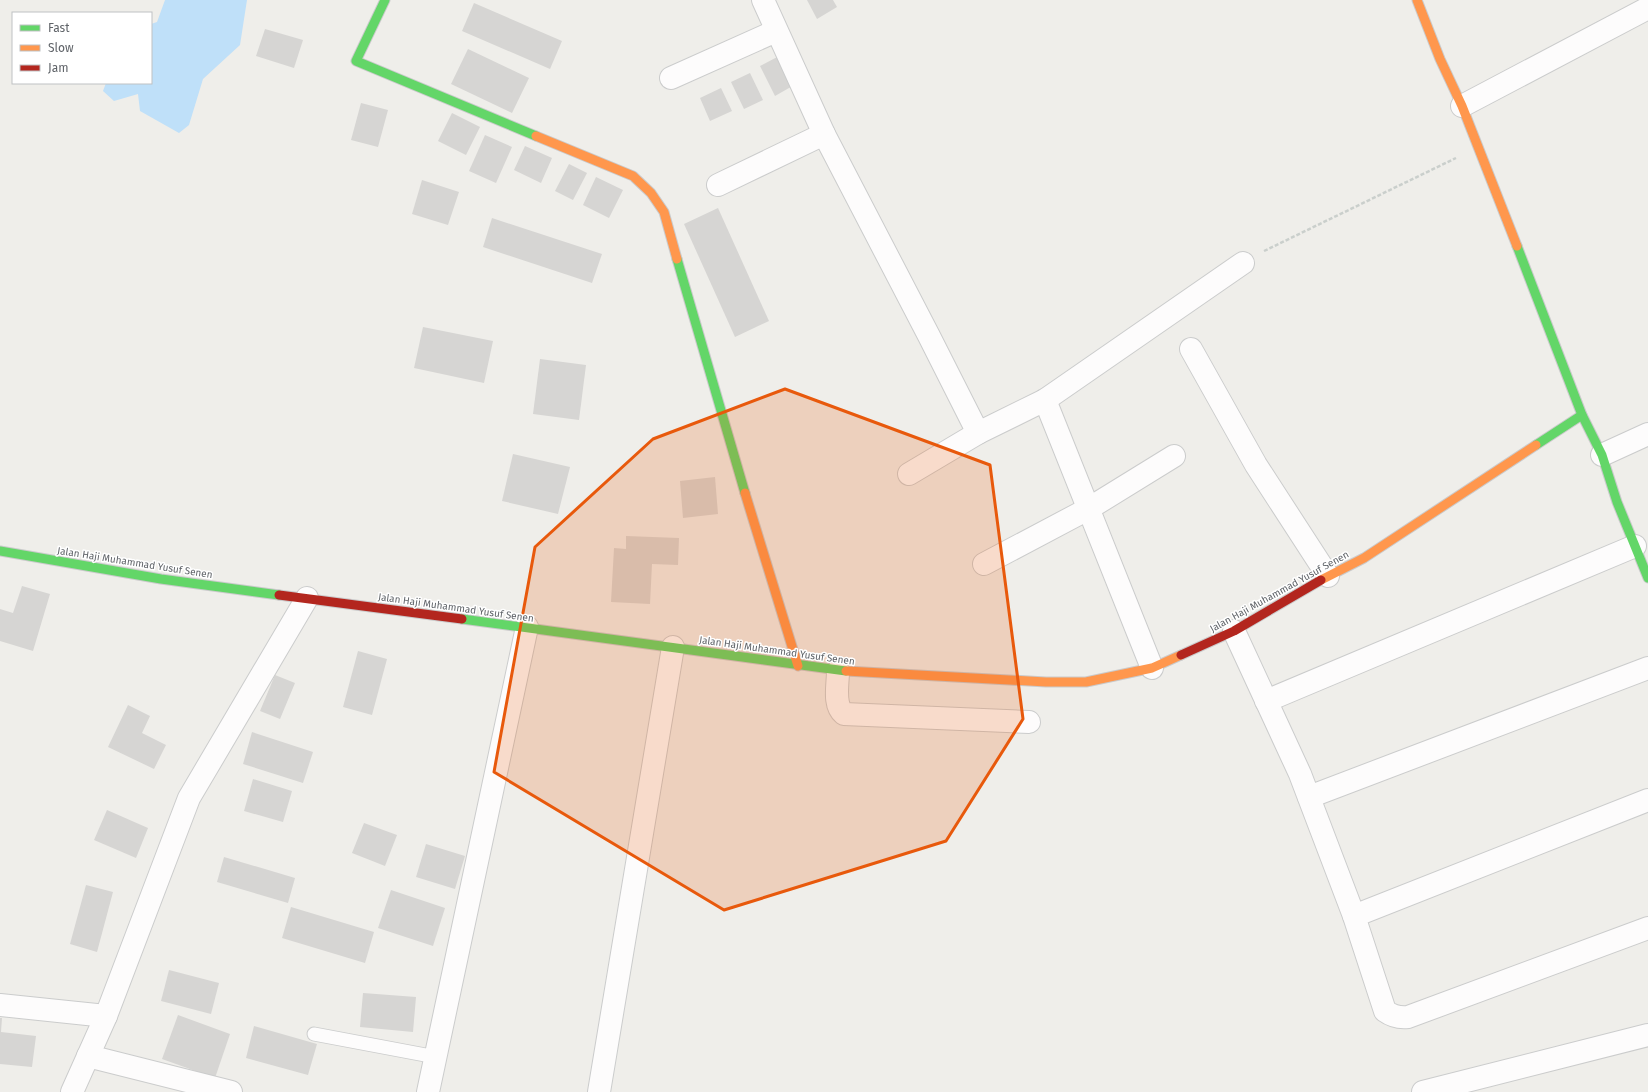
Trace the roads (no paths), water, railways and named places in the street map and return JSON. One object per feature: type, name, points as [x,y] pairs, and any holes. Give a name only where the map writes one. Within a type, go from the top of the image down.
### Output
[{"type":"street","points":[[384,0],[356,61],[633,176],[651,193],[664,212],[744,491],[798,666]]},
{"type":"street","points":[[763,0],[824,134],[978,434]]},
{"type":"street","points":[[1417,0],[1440,59],[1462,106],[1582,415],[1602,455],[1617,502],[1648,578]]},
{"type":"street","points":[[1462,106],[1648,8]]},
{"type":"street","points":[[670,78],[776,31]]},
{"type":"street","points":[[718,185],[824,134]]},
{"type":"street","points":[[909,474],[978,434],[1045,400],[1243,262]]},
{"type":"street","points":[[1191,349],[1256,465],[1328,576]]},
{"type":"street","points":[[1045,400],[1152,668]]},
{"type":"street","name":"Jalan Haji Muhammad Yusuf Senen","points":[[0,551],[161,579],[527,627],[838,671],[1046,682],[1086,682],[1152,668],[1234,631],[1328,576],[1364,558],[1582,415]]},
{"type":"street","points":[[1602,455],[1648,434]]},
{"type":"street","points":[[984,564],[1088,509],[1174,456]]},
{"type":"street","points":[[1266,701],[1635,546]]},
{"type":"street","points":[[72,1092],[106,1016],[189,798],[307,598]]},
{"type":"street","points":[[428,1092],[527,627]]},
{"type":"street","points":[[1234,631],[1300,774],[1354,916],[1385,1011],[1394,1016],[1402,1018],[1408,1017],[1648,928]]},
{"type":"street","points":[[598,1092],[673,647]]},
{"type":"street","points":[[1308,797],[1648,668]]},
{"type":"street","points":[[838,671],[837,705],[840,711],[844,714],[1029,722]]},
{"type":"street","points":[[1354,916],[1648,800]]},
{"type":"street","points":[[0,1005],[106,1016]]},
{"type":"street","points":[[1423,1092],[1648,1035]]},
{"type":"street","points":[[88,1056],[231,1092]]},
{"type":"lane","points":[[314,1034],[436,1057]]},
{"type":"water","points":[[165,0],[247,0],[240,45],[203,79],[189,125],[179,133],[140,111],[138,94],[114,101],[103,91],[106,84],[152,84],[152,24],[157,22]]}]
